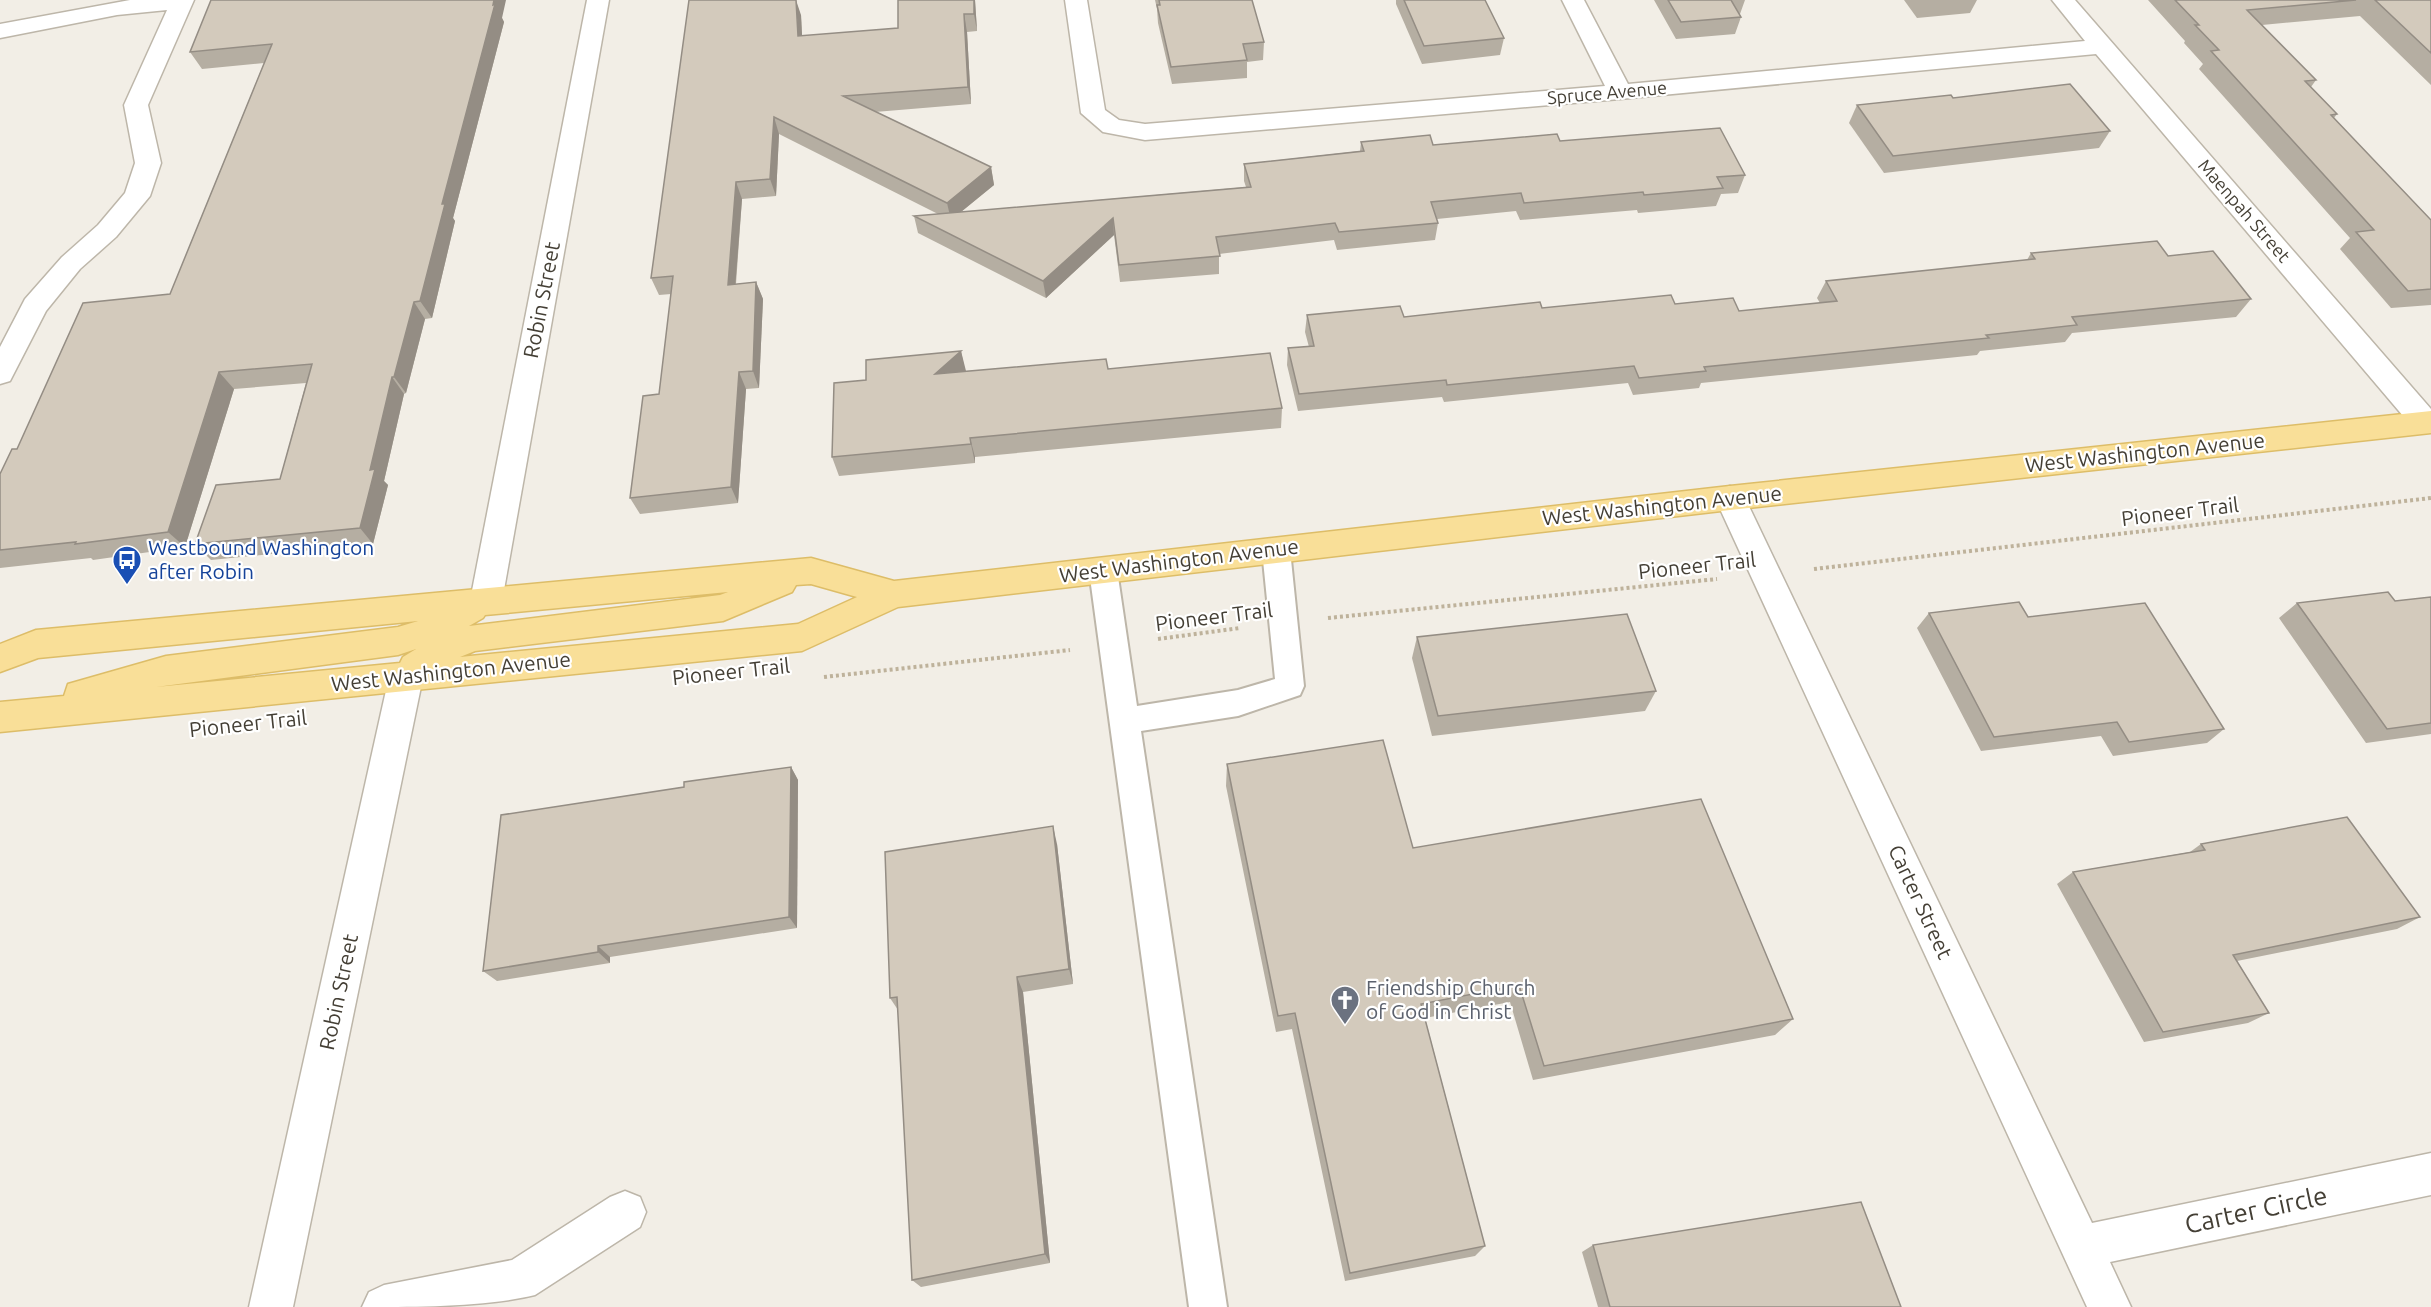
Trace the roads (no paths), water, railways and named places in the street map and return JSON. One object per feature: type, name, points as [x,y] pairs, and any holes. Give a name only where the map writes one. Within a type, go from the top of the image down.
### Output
[{"type":"main road","name":"West Washington Avenue","points":[[0,717],[802,637],[894,594],[1730,498],[2428,422]]},
{"type":"main road","name":"West Washington Avenue","points":[[0,658],[36,644],[811,571],[894,594]]},
{"type":"main road","points":[[406,676],[420,662],[441,650],[474,638],[723,608],[811,571]]},
{"type":"main road","points":[[0,717],[166,670],[398,641],[430,631],[486,601]]},
{"type":"street","name":"Robin Street","points":[[486,601],[598,0]]},
{"type":"street","name":"Spruce Avenue","points":[[1076,0],[1093,113],[1112,127],[1145,132],[1620,92],[2102,46]]},
{"type":"street","points":[[1573,0],[1620,92]]},
{"type":"street","name":"Maenpah Street","points":[[2063,0],[2428,422]]},
{"type":"street","points":[[0,31],[117,8],[183,1]]},
{"type":"street","points":[[0,374],[35,306],[71,263],[107,231],[137,196],[148,163],[136,105],[183,1]]},
{"type":"street","name":"Carter Street","points":[[1730,498],[2109,1307]]},
{"type":"street","name":"Robin Street","points":[[271,1307],[406,676]]},
{"type":"street","name":"Carter Circle","points":[[2081,1247],[2431,1174]]},
{"type":"street","points":[[384,1307],[520,1280],[625,1212]]},
{"type":"lane","points":[[1125,721],[1238,703],[1290,686],[1276,550]]},
{"type":"lane","points":[[1103,570],[1208,1307]]},
{"type":"place","name":"Westbound Washington after Robin","points":[[127,586]]},
{"type":"place","name":"Friendship Church of God in Christ","points":[[1345,1026]]}]
